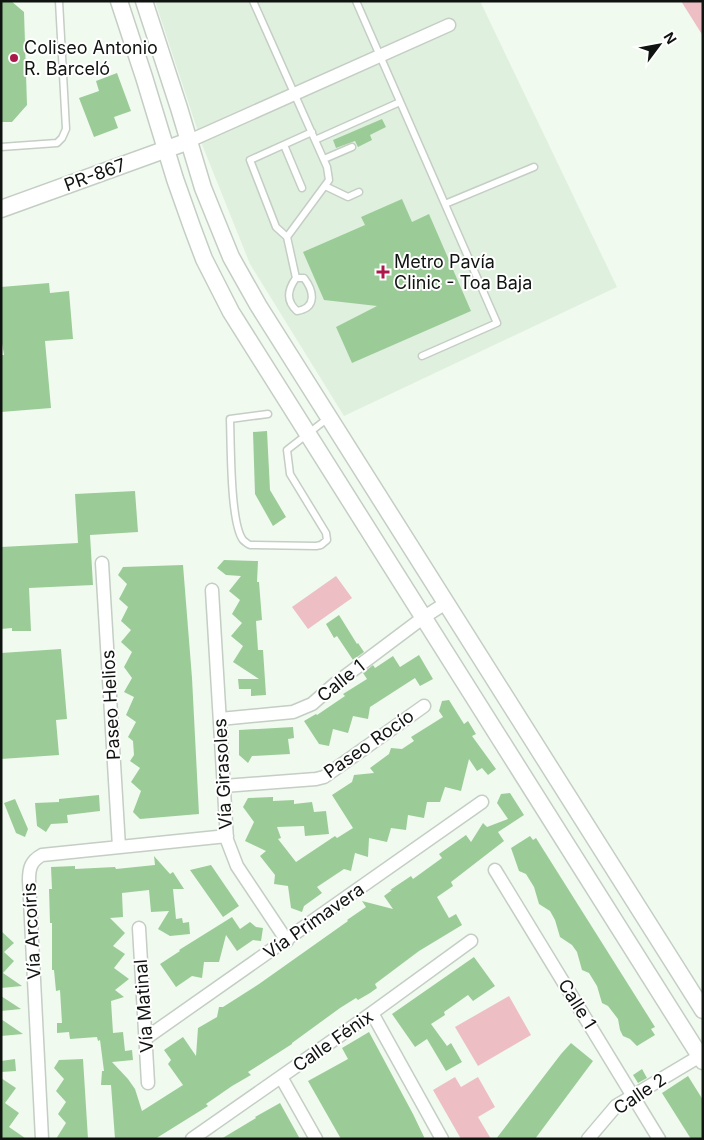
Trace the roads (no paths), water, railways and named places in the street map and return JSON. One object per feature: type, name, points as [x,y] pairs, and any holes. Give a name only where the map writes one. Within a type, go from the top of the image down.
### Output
[{"type":"street","points":[[119,1],[175,179],[204,259],[231,312],[702,1056]]},
{"type":"street","points":[[144,1],[203,188],[231,257],[258,305],[703,1010]]},
{"type":"street","points":[[189,140],[449,25]]},
{"type":"street","name":"PR-867","points":[[1,209],[189,140]]},
{"type":"street","name":"Paseo Helios","points":[[102,563],[120,847]]},
{"type":"street","name":"Vía Girasoles","points":[[212,590],[227,836],[232,856],[237,866],[286,941]]},
{"type":"street","name":"Calle 1","points":[[220,719],[293,712],[312,704],[336,683],[424,617],[446,603]]},
{"type":"street","name":"Paseo Rocío","points":[[224,786],[316,780],[324,777],[424,706]]},
{"type":"street","name":"Vía Primavera","points":[[146,1038],[482,802]]},
{"type":"street","name":"Vía Arcoíris","points":[[42,1139],[29,870],[31,864],[42,854],[227,836]]},
{"type":"street","name":"Calle 1","points":[[495,870],[659,1139]]},
{"type":"street","name":"Vía Matinal","points":[[138,928],[148,1083]]},
{"type":"street","name":"Calle Fénix","points":[[194,1138],[471,941]]},
{"type":"street","points":[[678,970],[681,986],[686,998],[703,1025]]},
{"type":"street","points":[[372,1013],[442,1139]]},
{"type":"street","name":"Calle 2","points":[[588,1139],[616,1106],[702,1056]]},
{"type":"street","points":[[281,1077],[316,1139]]},
{"type":"lane","points":[[1,147],[57,143],[65,134],[59,1]]},
{"type":"lane","points":[[253,1],[328,166],[329,180],[287,237]]},
{"type":"lane","points":[[356,1],[497,323],[422,356]]},
{"type":"lane","points":[[315,140],[400,102]]},
{"type":"lane","points":[[296,278],[304,278],[309,284],[312,298],[305,310],[297,311],[291,305],[288,296],[290,286],[296,278],[287,237],[276,227],[250,160],[312,132]]},
{"type":"lane","points":[[284,145],[302,188]]},
{"type":"lane","points":[[324,159],[352,147]]},
{"type":"lane","points":[[445,204],[534,167]]},
{"type":"lane","points":[[325,186],[348,197],[359,192]]},
{"type":"lane","points":[[268,414],[230,419],[234,508],[237,526],[243,541],[250,545],[316,546],[321,545],[327,540],[326,533],[290,474],[287,450],[329,418]]},
{"type":"place","name":"Coliseo Antonio R. Barceló","points":[[14,58]]},
{"type":"place","name":"Metro Pavía Clinic - Toa Baja","points":[[383,272]]}]
